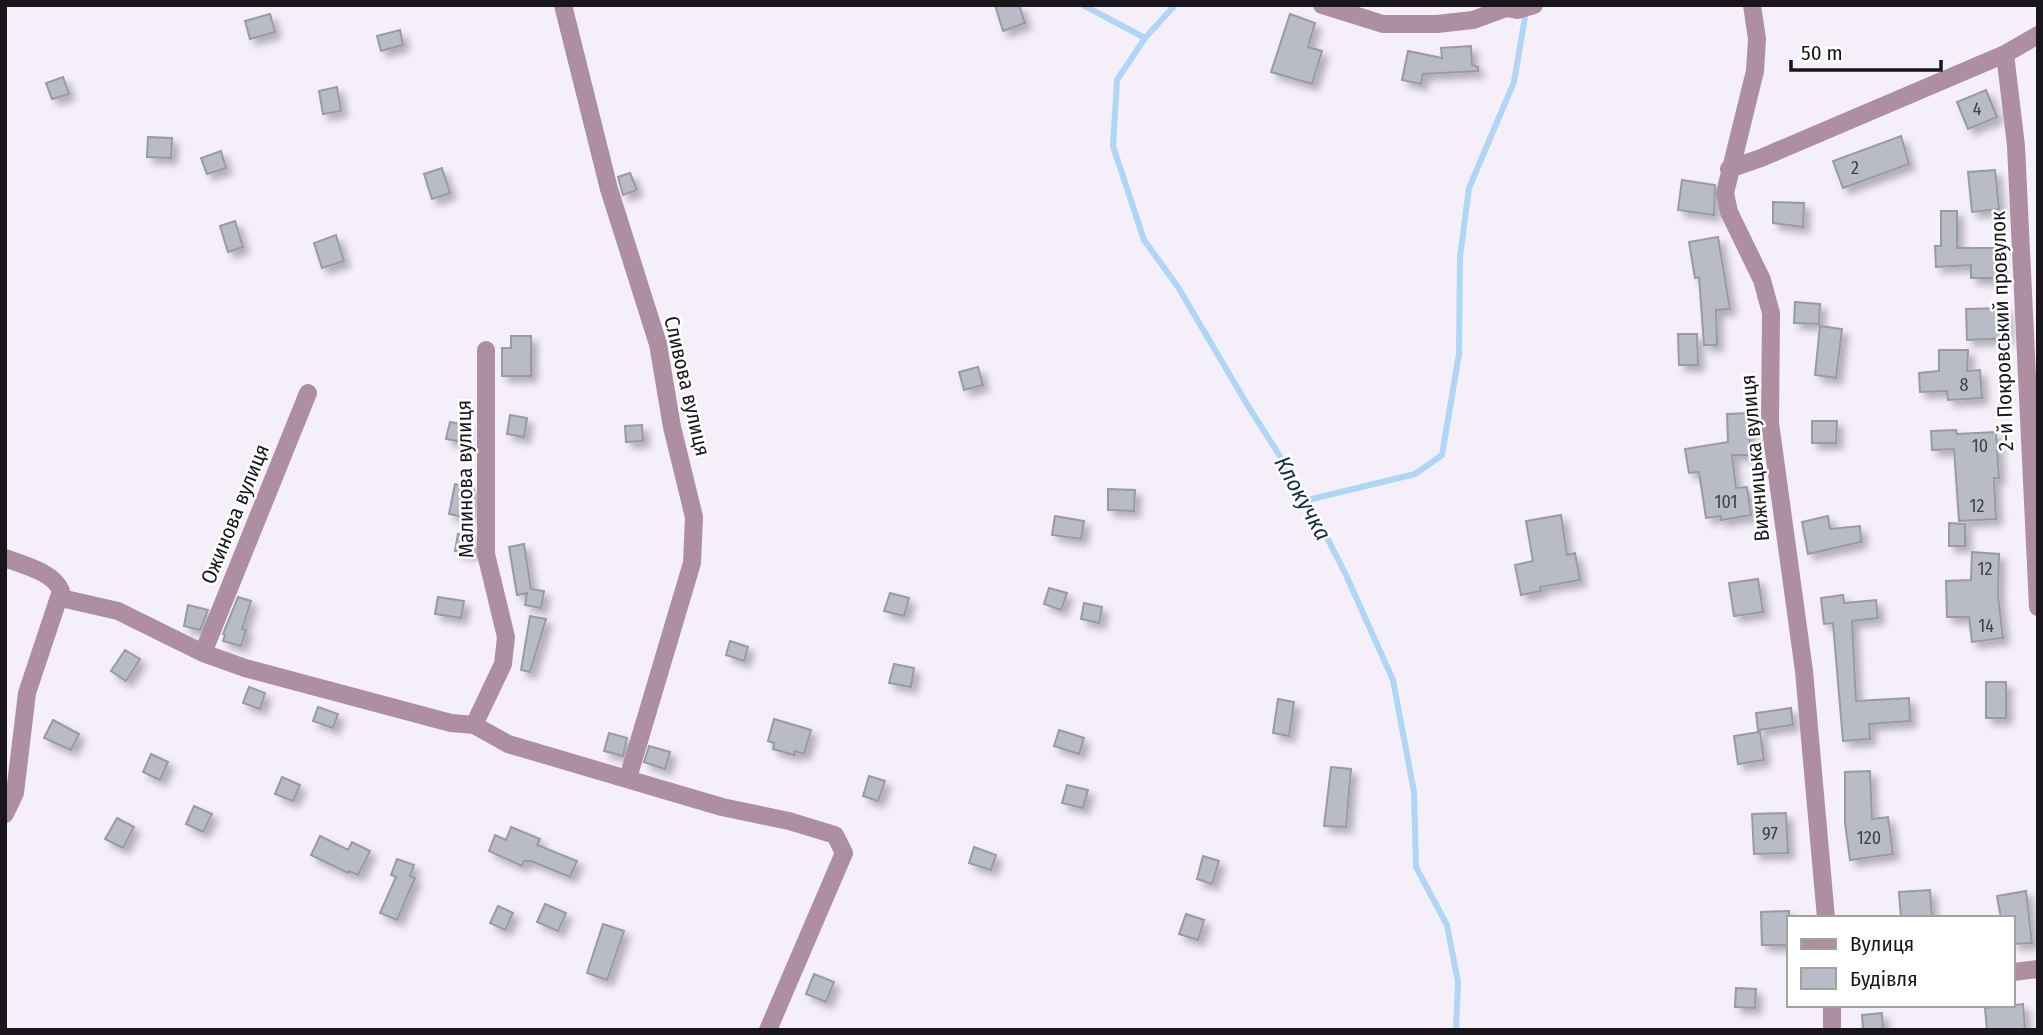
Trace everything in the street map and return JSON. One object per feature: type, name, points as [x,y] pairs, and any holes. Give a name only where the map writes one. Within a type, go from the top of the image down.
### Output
[{"type":"street","name":"Сливова вулиця","points":[[563,5],[612,200],[657,344],[672,427],[694,517],[692,563],[628,778]]},
{"type":"street","points":[[1322,5],[1383,24],[1473,20],[1509,8],[1534,5]]},
{"type":"street","name":"Вижницька вулиця","points":[[1752,5],[1757,39],[1755,71],[1725,193],[1729,212],[1762,280],[1771,313],[1770,423],[1804,671],[1826,916]]},
{"type":"street","points":[[1729,169],[1761,158],[2005,54],[2038,35]]},
{"type":"street","name":"2-й Покровський провулок","points":[[2005,54],[2016,146],[2038,607]]},
{"type":"street","name":"Малинова вулиця","points":[[474,725],[503,664],[506,637],[486,554],[486,350]]},
{"type":"street","name":"Ожинова вулиця","points":[[203,653],[308,393]]},
{"type":"street","points":[[5,558],[56,581],[61,598],[47,628],[27,693],[15,793],[5,814]]},
{"type":"street","points":[[61,598],[118,611],[203,653],[264,674],[451,723],[474,725],[508,744],[722,807],[789,821],[835,835],[844,853],[768,1030]]},
{"type":"street","points":[[2015,972],[2038,969]]},
{"type":"street","points":[[1832,1007],[1832,1030]]},
{"type":"building","points":[[995,5],[1019,5],[1025,23],[1003,31]]},
{"type":"building","points":[[270,14],[275,32],[250,39],[245,21]]},
{"type":"building","points":[[1290,14],[1315,23],[1308,47],[1322,51],[1312,84],[1271,72]]},
{"type":"building","points":[[400,30],[403,45],[381,51],[377,36]]},
{"type":"building","points":[[1471,46],[1472,65],[1478,67],[1478,71],[1423,74],[1421,84],[1402,80],[1408,51],[1442,58],[1441,48]]},
{"type":"building","points":[[63,77],[69,94],[52,99],[46,83]]},
{"type":"building","points":[[337,87],[341,111],[323,114],[319,91]]},
{"type":"building","points":[[1986,90],[1997,117],[1968,129],[1957,102]]},
{"type":"building","points":[[1901,136],[1909,164],[1843,188],[1833,161]]},
{"type":"building","points":[[148,137],[172,138],[171,158],[147,157]]},
{"type":"building","points":[[221,151],[226,168],[207,174],[201,158]]},
{"type":"building","points":[[442,168],[450,193],[432,199],[424,174]]},
{"type":"building","points":[[1995,170],[1999,209],[1972,212],[1968,172]]},
{"type":"building","points":[[630,173],[637,190],[623,195],[618,177]]},
{"type":"building","points":[[1682,180],[1715,185],[1714,215],[1678,210]]},
{"type":"building","points":[[1773,202],[1804,203],[1803,227],[1773,223]]},
{"type":"building","points":[[1941,211],[1957,211],[1957,248],[1998,248],[1998,278],[1971,278],[1971,265],[1936,267],[1935,246],[1941,246]]},
{"type":"building","points":[[235,221],[243,247],[228,252],[220,226]]},
{"type":"building","points":[[336,235],[344,261],[322,268],[314,243]]},
{"type":"building","points":[[1718,237],[1730,309],[1716,310],[1717,345],[1704,345],[1699,277],[1695,278],[1689,242]]},
{"type":"building","points":[[1795,302],[1820,304],[1819,324],[1794,323]]},
{"type":"building","points":[[2006,308],[2007,338],[1967,340],[1966,309]]},
{"type":"building","points":[[1820,326],[1842,329],[1836,378],[1815,375]]},
{"type":"building","points":[[1678,334],[1697,334],[1698,365],[1679,365]]},
{"type":"building","points":[[511,336],[531,336],[531,376],[502,376],[502,348],[511,348]]},
{"type":"building","points":[[1939,350],[1968,350],[1967,371],[1980,370],[1982,398],[1948,400],[1947,391],[1920,392],[1919,373],[1939,371]]},
{"type":"building","points":[[978,367],[983,385],[964,390],[959,372]]},
{"type":"building","points":[[1749,413],[1750,455],[1732,455],[1736,488],[1747,487],[1751,515],[1721,520],[1721,516],[1706,518],[1699,472],[1689,473],[1685,449],[1728,442],[1727,414]]},
{"type":"building","points":[[510,415],[527,418],[524,437],[507,434]]},
{"type":"building","points":[[1812,421],[1837,421],[1836,443],[1812,443]]},
{"type":"building","points":[[450,422],[466,425],[463,442],[446,439]]},
{"type":"building","points":[[642,425],[643,441],[626,442],[625,426]]},
{"type":"building","points":[[1956,430],[1957,434],[1996,432],[1999,478],[1994,478],[1996,519],[1959,521],[1954,449],[1932,450],[1931,431]]},
{"type":"building","points":[[455,484],[474,488],[468,518],[449,514]]},
{"type":"building","points":[[1108,489],[1135,490],[1134,511],[1108,510]]},
{"type":"building","points":[[1561,515],[1567,555],[1575,553],[1580,580],[1540,587],[1541,591],[1521,595],[1515,565],[1533,561],[1526,521]]},
{"type":"building","points":[[1055,516],[1084,521],[1081,539],[1052,535]]},
{"type":"building","points":[[1828,516],[1830,529],[1860,526],[1861,542],[1808,554],[1802,522]]},
{"type":"building","points":[[1949,523],[1965,524],[1965,546],[1949,546]]},
{"type":"building","points":[[458,534],[475,537],[472,554],[455,551]]},
{"type":"building","points":[[524,544],[531,589],[544,591],[541,608],[525,605],[527,593],[517,595],[509,547]]},
{"type":"building","points":[[1972,552],[1999,554],[1998,596],[2003,638],[1972,642],[1969,617],[1947,617],[1946,581],[1971,580]]},
{"type":"building","points":[[1758,579],[1763,612],[1734,616],[1729,583]]},
{"type":"building","points":[[1049,588],[1067,593],[1061,610],[1044,604]]},
{"type":"building","points":[[890,593],[909,598],[904,616],[884,611]]},
{"type":"building","points":[[1843,595],[1844,603],[1876,600],[1878,618],[1852,621],[1856,701],[1909,698],[1910,721],[1869,724],[1870,739],[1843,741],[1833,623],[1824,624],[1821,598]]},
{"type":"building","points":[[238,597],[251,601],[242,629],[246,630],[241,646],[223,641],[223,634]]},
{"type":"building","points":[[438,597],[464,601],[461,618],[435,614]]},
{"type":"building","points":[[1084,603],[1102,607],[1099,623],[1081,619]]},
{"type":"building","points":[[188,605],[208,610],[200,630],[184,626]]},
{"type":"building","points":[[530,616],[546,619],[530,672],[521,670]]},
{"type":"building","points":[[730,641],[748,647],[744,661],[726,655]]},
{"type":"building","points":[[125,650],[140,659],[126,681],[111,671]]},
{"type":"building","points":[[894,664],[914,668],[911,687],[889,683]]},
{"type":"building","points":[[1986,682],[2006,682],[2006,718],[1986,718]]},
{"type":"building","points":[[249,687],[265,693],[260,709],[243,703]]},
{"type":"building","points":[[1278,699],[1294,702],[1289,736],[1273,733]]},
{"type":"building","points":[[318,707],[338,714],[333,728],[313,721]]},
{"type":"building","points":[[1791,708],[1793,725],[1758,730],[1756,713]]},
{"type":"building","points":[[774,719],[811,730],[804,754],[795,751],[794,755],[773,749],[774,743],[768,741]]},
{"type":"building","points":[[53,720],[79,734],[71,750],[44,738]]},
{"type":"building","points":[[1059,730],[1084,738],[1079,754],[1054,746]]},
{"type":"building","points":[[1760,732],[1764,760],[1738,764],[1734,736]]},
{"type":"building","points":[[609,733],[627,738],[623,756],[604,751]]},
{"type":"building","points":[[649,746],[670,752],[665,769],[644,762]]},
{"type":"building","points":[[151,754],[168,762],[160,780],[143,772]]},
{"type":"building","points":[[1331,767],[1351,769],[1346,827],[1324,826]]},
{"type":"building","points":[[1870,771],[1872,819],[1888,817],[1893,854],[1850,860],[1845,823],[1845,772]]},
{"type":"building","points":[[869,776],[885,781],[878,801],[863,796]]},
{"type":"building","points":[[282,777],[300,785],[293,801],[275,794]]},
{"type":"building","points":[[1067,785],[1088,790],[1083,808],[1062,803]]},
{"type":"building","points":[[194,806],[212,814],[203,832],[186,824]]},
{"type":"building","points":[[1786,813],[1788,853],[1754,854],[1752,814]]},
{"type":"building","points":[[117,818],[134,827],[123,848],[105,839]]},
{"type":"building","points":[[511,827],[540,839],[537,845],[577,861],[570,877],[531,861],[524,861],[522,866],[489,851],[495,835],[506,840]]},
{"type":"building","points":[[320,836],[348,850],[352,842],[370,851],[358,875],[311,855]]},
{"type":"building","points":[[974,847],[996,855],[991,870],[969,863]]},
{"type":"building","points":[[1203,856],[1219,861],[1212,884],[1197,879]]},
{"type":"building","points":[[397,859],[414,865],[410,876],[415,878],[397,920],[380,913],[396,877],[391,875]]},
{"type":"building","points":[[1930,890],[1932,916],[1901,916],[1899,892]]},
{"type":"building","points":[[2026,891],[2032,943],[2015,944],[2015,916],[2001,916],[1997,896]]},
{"type":"building","points":[[545,904],[566,913],[558,931],[537,922]]},
{"type":"building","points":[[498,906],[513,913],[505,930],[490,923]]},
{"type":"building","points":[[1789,911],[1787,945],[1762,945],[1761,912]]},
{"type":"building","points":[[1186,914],[1204,920],[1198,940],[1179,934]]},
{"type":"building","points":[[603,924],[624,931],[607,980],[587,973]]},
{"type":"building","points":[[814,974],[834,982],[826,1002],[806,994]]},
{"type":"building","points":[[1736,988],[1756,989],[1755,1008],[1735,1007]]},
{"type":"building","points":[[2023,1004],[2025,1030],[1987,1030],[1985,1008],[2015,1007]]},
{"type":"building","points":[[1882,1013],[1883,1030],[1863,1030],[1862,1015]]},
{"type":"waterway","points":[[1083,5],[1145,38]]},
{"type":"waterway","name":"Клокучка","points":[[1175,5],[1145,38],[1117,80],[1113,146],[1144,240],[1178,287],[1248,406],[1308,500],[1346,575],[1393,680],[1414,792],[1416,867],[1447,925],[1458,982],[1456,1030]]},
{"type":"waterway","points":[[1308,500],[1415,474],[1442,455],[1459,354],[1460,257],[1469,188],[1514,82],[1526,11]]}]
